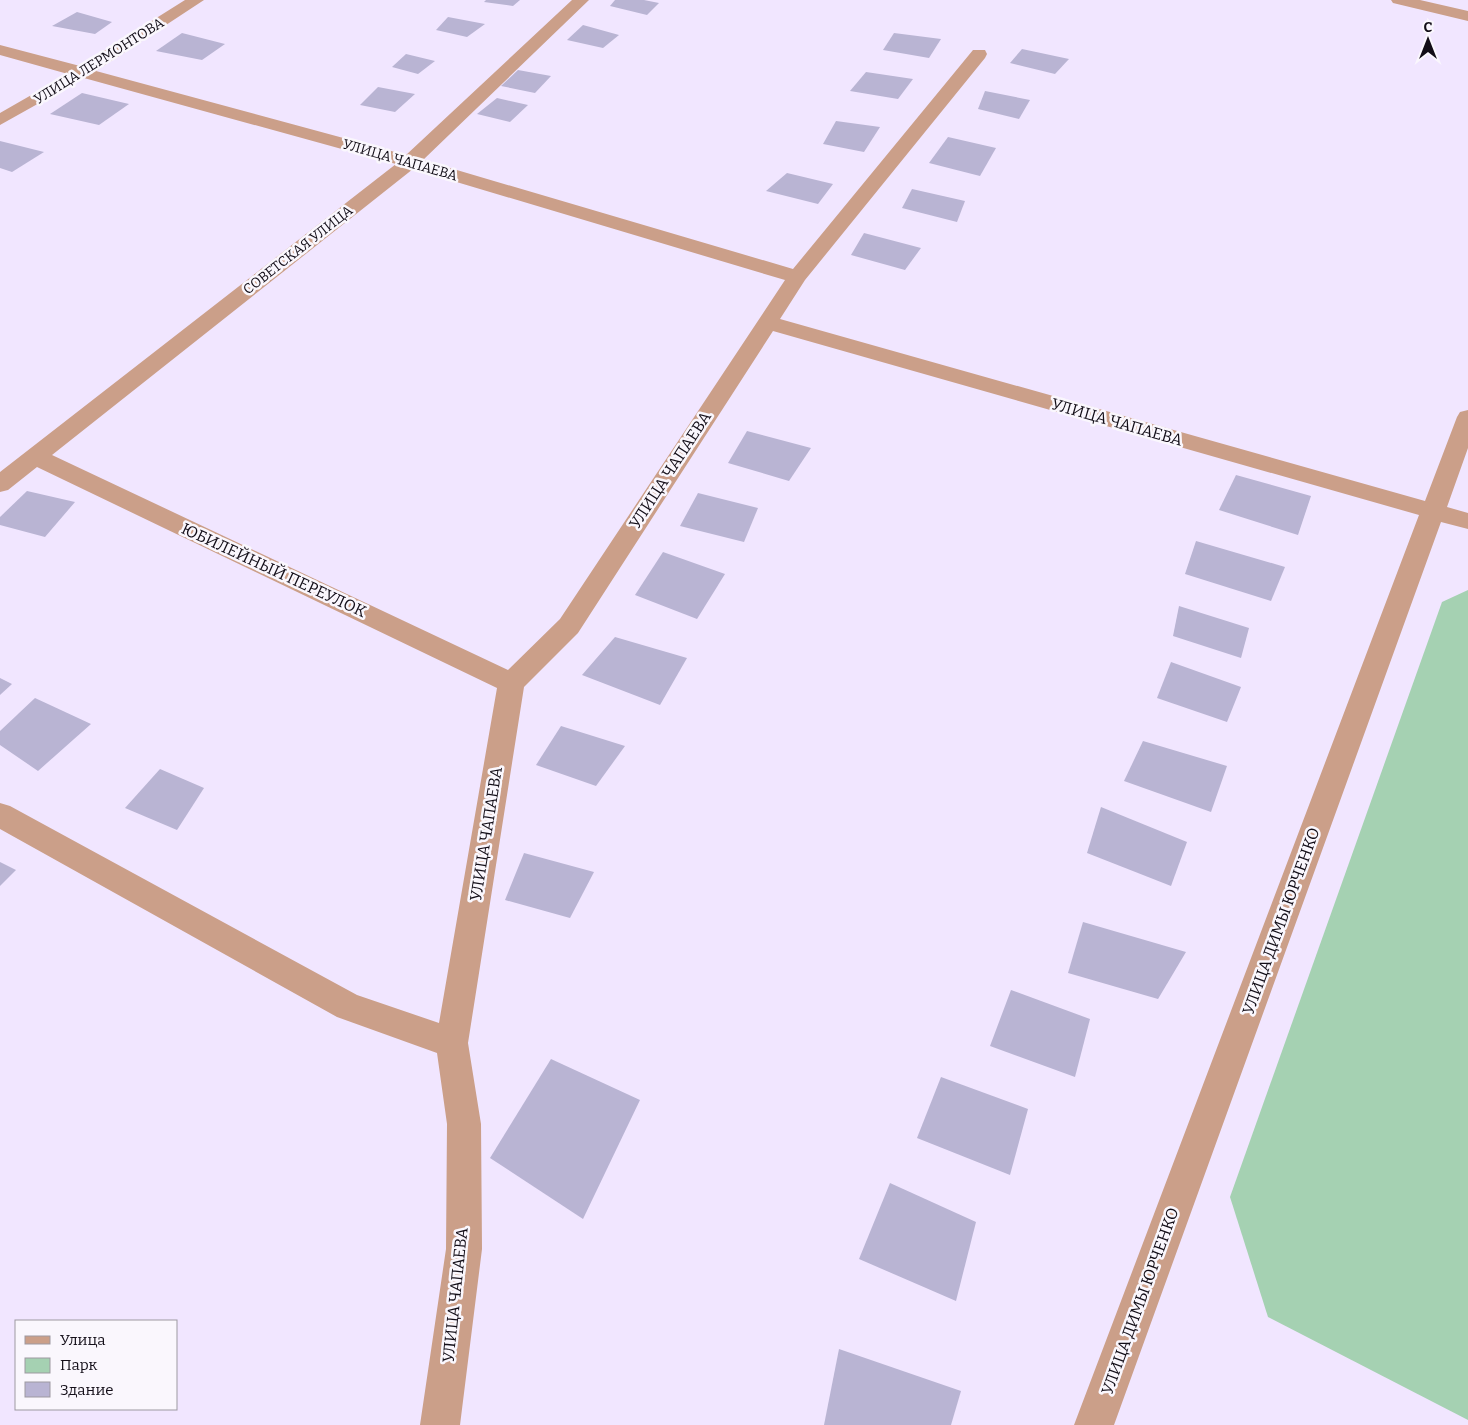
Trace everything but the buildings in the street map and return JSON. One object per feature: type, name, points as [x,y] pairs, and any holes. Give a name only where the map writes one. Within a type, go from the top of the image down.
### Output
[{"type":"street","name":"УЛИЦА ЛЕРМОНТОВА","points":[[0,120],[81,73],[196,0]]},
{"type":"street","name":"СОВЕТСКАЯ УЛИЦА","points":[[0,484],[410,162],[582,0]]},
{"type":"street","points":[[1399,0],[1468,16]]},
{"type":"street","name":"УЛИЦА ЧАПАЕВА","points":[[0,50],[410,162],[797,277]]},
{"type":"street","name":"УЛИЦА ЧАПАЕВА","points":[[440,1425],[464,1250],[464,1124],[452,1043],[511,683],[569,626],[797,277],[980,54]]},
{"type":"street","name":"УЛИЦА ЧАПАЕВА","points":[[766,322],[1468,521]]},
{"type":"street","name":"УЛИЦА ДИМЫ ЮРЧЕНКО","points":[[1094,1425],[1468,417]]},
{"type":"street","name":"ЮБИЛЕЙНЫЙ ПЕРЕУЛОК","points":[[36,457],[511,683]]},
{"type":"street","points":[[0,815],[348,1007],[452,1043]]},
{"type":"green space","points":[[1468,590],[1468,1420],[1268,1317],[1230,1197],[1442,602]]}]
